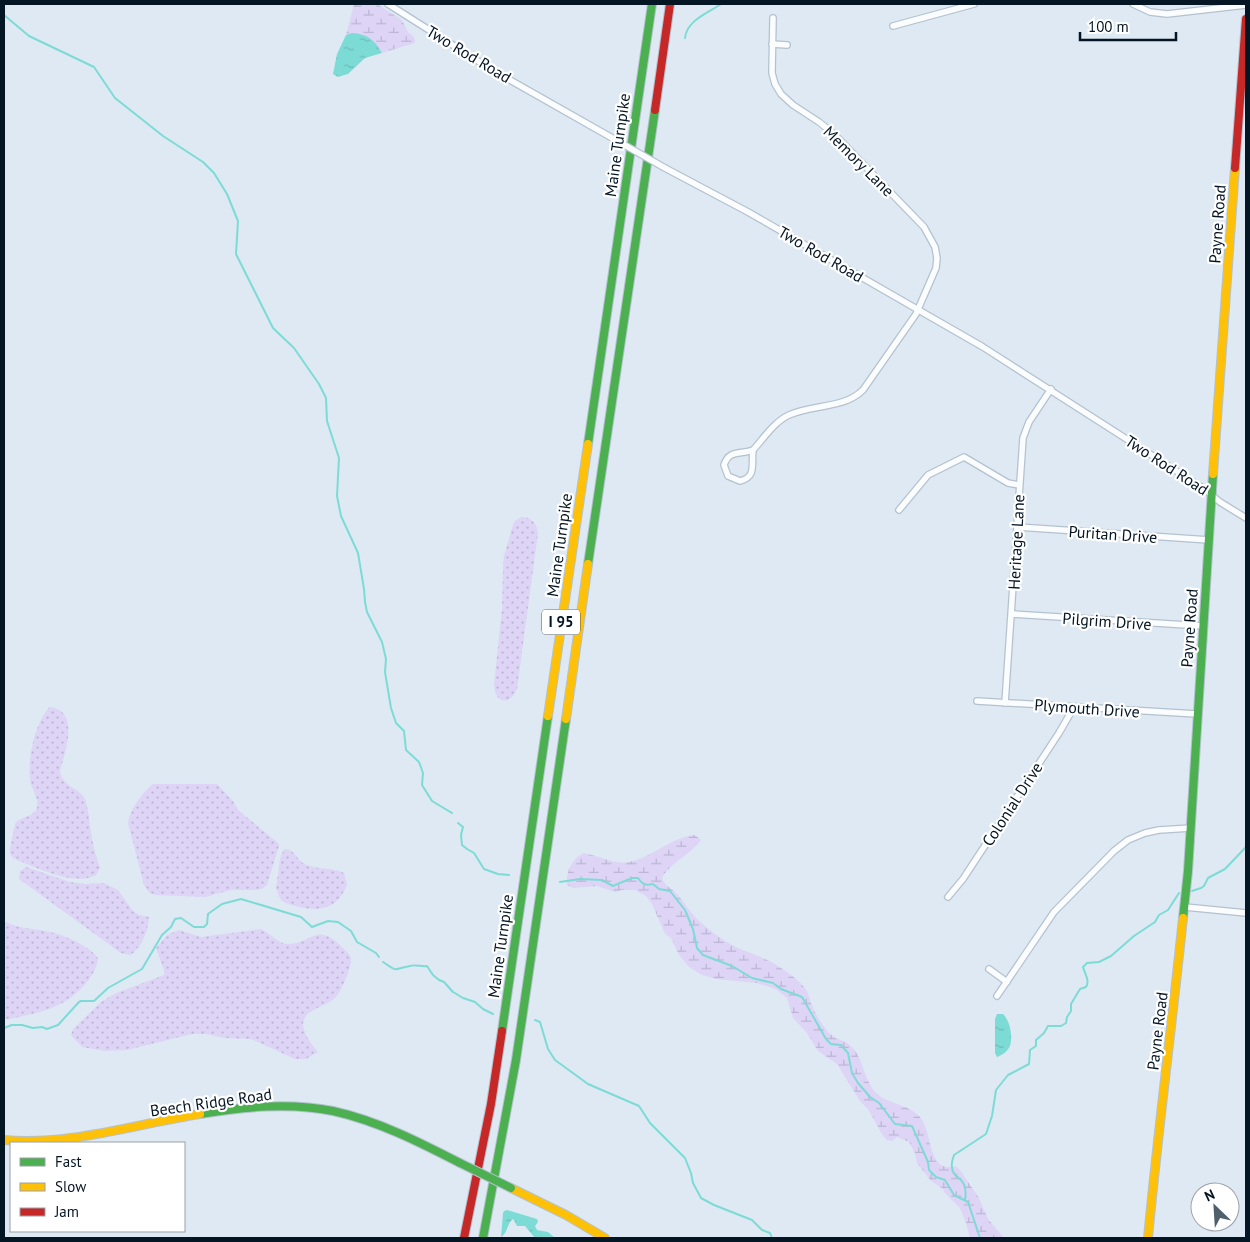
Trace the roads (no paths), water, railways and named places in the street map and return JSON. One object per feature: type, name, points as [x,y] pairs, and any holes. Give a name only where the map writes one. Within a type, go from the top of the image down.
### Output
[{"type":"main road","name":"Maine Turnpike","points":[[464,1238],[491,1104],[652,4]]},
{"type":"main road","name":"Maine Turnpike","points":[[483,1238],[504,1136],[518,1050],[670,4]]},
{"type":"main road","name":"Payne Road","points":[[1148,1238],[1157,1140],[1173,1018],[1191,828],[1197,714],[1246,20]]},
{"type":"main road","name":"Beech Ridge Road","points":[[4,1140],[26,1142],[60,1139],[240,1108],[285,1106],[322,1110],[358,1117],[404,1135],[566,1215],[605,1238]]},
{"type":"street","name":"Two Rod Road","points":[[388,4],[489,68],[665,168],[748,212],[983,346],[1246,518]]},
{"type":"street","points":[[893,26],[974,4]]},
{"type":"street","points":[[1133,4],[1144,10],[1162,14],[1246,5]]},
{"type":"street","name":"Memory Lane","points":[[753,450],[787,416],[799,411],[846,401],[856,396],[876,374],[918,309],[936,268],[936,253],[930,237],[920,223],[831,131],[793,105],[781,94],[775,84],[772,73],[773,18]]},
{"type":"street","points":[[772,44],[787,45]]},
{"type":"street","name":"Heritage Lane","points":[[1005,703],[1018,527],[1021,450],[1024,430],[1051,389]]},
{"type":"street","points":[[753,450],[754,466],[750,475],[740,481],[728,476],[724,465],[728,456],[737,452],[753,450]]},
{"type":"street","points":[[899,510],[928,475],[964,457],[1008,483],[1019,485]]},
{"type":"street","name":"Puritan Drive","points":[[1018,527],[1209,540]]},
{"type":"street","name":"Pilgrim Drive","points":[[1012,614],[1203,626]]},
{"type":"street","name":"Plymouth Drive","points":[[977,701],[1197,714]]},
{"type":"street","name":"Colonial Drive","points":[[948,897],[963,879],[1059,733],[1072,708]]},
{"type":"street","points":[[998,996],[1054,912],[1121,845],[1136,836],[1152,831],[1170,828],[1191,828]]},
{"type":"street","points":[[1184,906],[1246,913]]},
{"type":"street","points":[[989,969],[1007,982]]},
{"type":"water","points":[[352,33],[370,38],[382,53],[365,58],[348,74],[338,77],[333,74],[337,54],[346,35]]},
{"type":"water","points":[[997,1014],[1003,1014],[1005,1017],[1009,1025],[1011,1038],[1008,1050],[997,1057],[995,1053],[995,1019]]},
{"type":"water","points":[[507,1210],[537,1219],[538,1222],[535,1226],[537,1230],[548,1232],[555,1238],[535,1238],[525,1226],[517,1226],[513,1219],[501,1237],[503,1213]]},
{"type":"waterway","points":[[685,38],[690,26],[694,22],[721,4]]},
{"type":"waterway","points":[[4,15],[29,36],[94,67],[115,98],[163,136],[203,162],[214,173],[227,194],[238,221],[236,254],[273,328],[294,348],[319,384],[326,398],[327,421],[339,458],[337,496],[341,516],[358,553],[367,612],[382,642],[386,659],[385,672],[391,708],[396,723],[404,731],[406,750],[419,762],[423,773],[422,785],[432,801],[452,813]]},
{"type":"waterway","points":[[458,823],[463,827],[461,835],[462,845],[474,853],[484,869],[498,874],[509,875]]},
{"type":"waterway","points":[[1192,891],[1201,888],[1208,878],[1225,869],[1246,847]]},
{"type":"waterway","points":[[560,882],[580,879],[602,880],[613,886],[632,878],[638,878],[644,884],[653,884],[659,889],[670,891],[685,910],[693,929],[697,948],[703,955],[732,966],[752,978],[773,983],[781,989],[802,997],[826,1039],[831,1044],[841,1045],[848,1053],[852,1073],[858,1083],[870,1097],[879,1103],[895,1124],[912,1126],[928,1162],[929,1170],[936,1177],[945,1180],[954,1195],[968,1202],[980,1238]]},
{"type":"waterway","points":[[965,1200],[965,1186],[953,1171],[954,1155],[986,1134],[992,1116],[996,1090],[1008,1075],[1029,1064],[1030,1050],[1036,1046],[1036,1040],[1044,1033],[1048,1026],[1061,1026],[1066,1023],[1071,1011],[1071,1004],[1080,989],[1087,985],[1083,967],[1087,963],[1099,962],[1111,956],[1134,936],[1155,922],[1159,915],[1168,910],[1179,893]]},
{"type":"waterway","points":[[4,1028],[12,1025],[22,1025],[47,1029],[58,1025],[79,1002],[94,1001],[108,988],[142,969],[162,935],[171,927],[175,919],[181,918],[194,927],[204,927],[207,924],[208,914],[222,904],[241,899],[301,917],[312,927],[328,921],[338,922],[351,931],[357,942],[376,953],[379,957]]},
{"type":"waterway","points":[[383,962],[396,969],[412,965],[427,966],[433,975],[444,982],[453,992],[475,1002],[493,1014]]},
{"type":"waterway","points":[[535,1020],[540,1022],[548,1049],[555,1060],[588,1084],[639,1106],[650,1123],[685,1158],[693,1183],[701,1198],[752,1220],[762,1230],[770,1233],[772,1238]]}]
